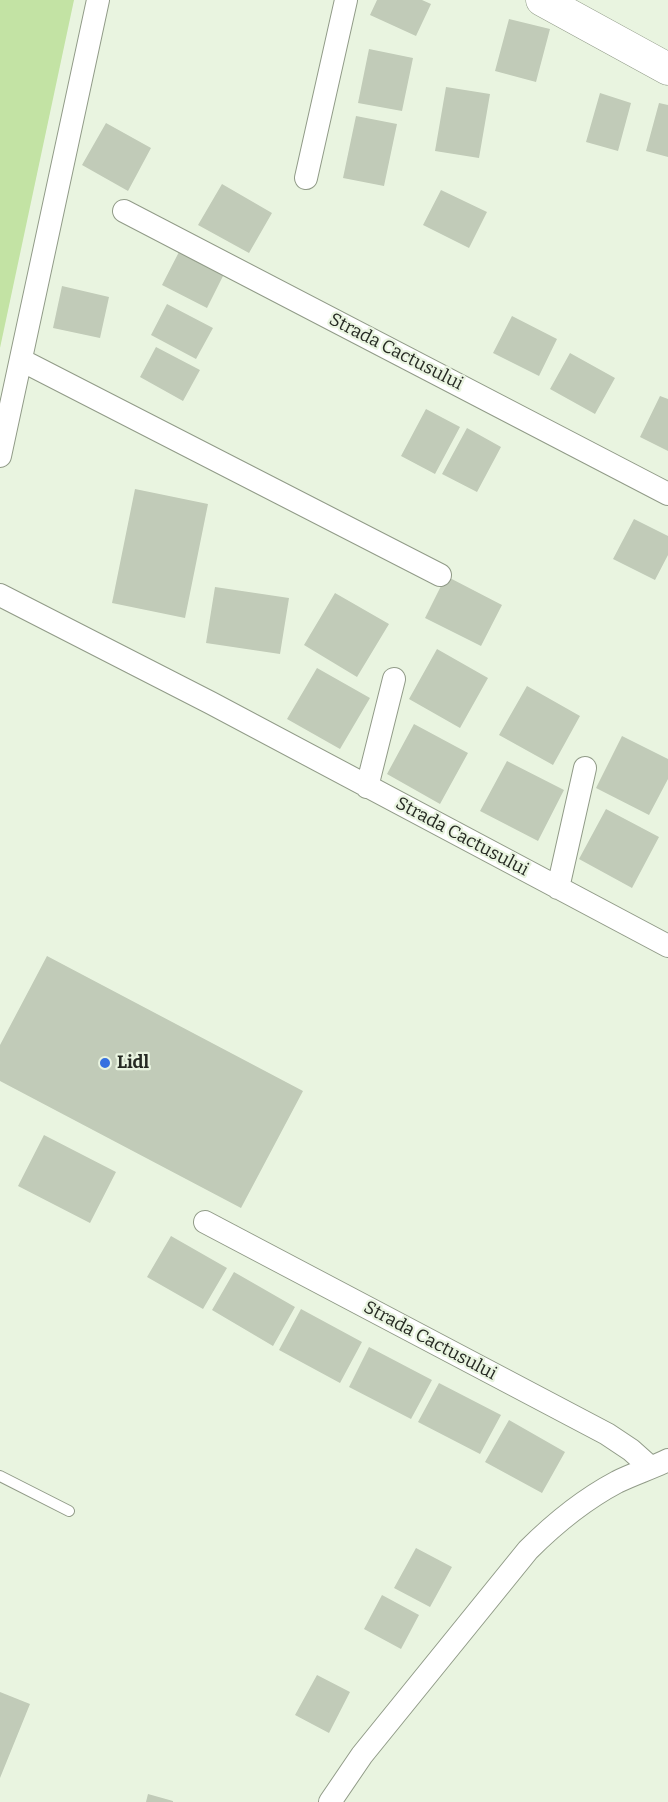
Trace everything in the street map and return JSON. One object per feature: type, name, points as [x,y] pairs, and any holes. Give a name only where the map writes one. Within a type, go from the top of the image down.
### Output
[{"type":"street","points":[[0,456],[98,0]]},
{"type":"street","points":[[306,178],[346,0]]},
{"type":"street","points":[[542,0],[668,69]]},
{"type":"street","name":"Strada Cactusului","points":[[124,211],[668,494]]},
{"type":"street","points":[[21,360],[440,575]]},
{"type":"street","name":"Strada Cactusului","points":[[0,595],[210,703],[668,946]]},
{"type":"street","points":[[367,787],[394,679]]},
{"type":"street","points":[[558,888],[585,768]]},
{"type":"street","name":"Strada Cactusului","points":[[205,1222],[607,1434],[631,1450],[659,1464]]},
{"type":"street","points":[[330,1802],[362,1755],[528,1550],[550,1528],[580,1504],[616,1482],[659,1464]]},
{"type":"lane","points":[[0,1476],[69,1511]]},
{"type":"green space","points":[[0,0],[74,0],[0,348]]},
{"type":"building","points":[[377,0],[422,0],[431,4],[416,36],[370,15]]},
{"type":"building","points":[[509,19],[550,29],[536,82],[495,71]]},
{"type":"building","points":[[369,49],[413,58],[402,111],[358,103]]},
{"type":"building","points":[[446,87],[490,94],[479,158],[435,151]]},
{"type":"building","points":[[600,93],[631,103],[618,151],[586,142]]},
{"type":"building","points":[[659,103],[668,105],[668,157],[646,151]]},
{"type":"building","points":[[356,116],[397,124],[384,186],[343,178]]},
{"type":"building","points":[[106,123],[151,148],[128,191],[82,165]]},
{"type":"building","points":[[222,184],[272,213],[249,253],[198,225]]},
{"type":"building","points":[[441,190],[487,212],[469,248],[423,225]]},
{"type":"building","points":[[180,250],[225,272],[207,308],[162,285]]},
{"type":"building","points":[[62,286],[109,297],[100,338],[53,328]]},
{"type":"building","points":[[167,304],[213,328],[196,359],[151,335]]},
{"type":"building","points":[[512,316],[557,339],[539,376],[493,353]]},
{"type":"building","points":[[156,347],[200,370],[183,401],[140,377]]},
{"type":"building","points":[[570,353],[615,378],[595,414],[550,389]]},
{"type":"building","points":[[660,396],[668,399],[668,451],[640,437]]},
{"type":"building","points":[[426,409],[460,427],[435,474],[401,456]]},
{"type":"building","points":[[467,428],[501,447],[477,492],[442,474]]},
{"type":"building","points":[[135,489],[208,504],[185,618],[112,603]]},
{"type":"building","points":[[634,519],[668,536],[668,555],[655,580],[613,559]]},
{"type":"building","points":[[446,576],[502,605],[481,646],[425,618]]},
{"type":"building","points":[[215,587],[289,598],[280,654],[206,643]]},
{"type":"building","points":[[335,593],[389,624],[357,677],[304,645]]},
{"type":"building","points":[[437,649],[488,678],[460,728],[409,699]]},
{"type":"building","points":[[317,668],[370,698],[340,749],[287,719]]},
{"type":"building","points":[[527,686],[580,716],[553,765],[499,735]]},
{"type":"building","points":[[414,724],[468,753],[440,804],[387,774]]},
{"type":"building","points":[[622,736],[668,759],[668,779],[649,815],[596,788]]},
{"type":"building","points":[[507,761],[564,790],[538,841],[480,811]]},
{"type":"building","points":[[606,809],[659,837],[632,888],[579,859]]},
{"type":"building","points":[[47,956],[303,1091],[241,1208],[0,1081],[0,1045]]},
{"type":"building","points":[[44,1135],[116,1172],[90,1223],[18,1186]]},
{"type":"building","points":[[171,1236],[227,1268],[203,1309],[147,1277]]},
{"type":"building","points":[[234,1272],[295,1307],[273,1346],[212,1310]]},
{"type":"building","points":[[301,1309],[362,1342],[340,1383],[279,1350]]},
{"type":"building","points":[[369,1347],[432,1380],[411,1419],[349,1387]]},
{"type":"building","points":[[439,1383],[501,1415],[480,1454],[418,1422]]},
{"type":"building","points":[[509,1420],[565,1452],[542,1493],[485,1462]]},
{"type":"building","points":[[416,1548],[452,1567],[430,1607],[394,1588]]},
{"type":"building","points":[[382,1595],[419,1615],[401,1649],[364,1629]]},
{"type":"building","points":[[317,1675],[350,1692],[329,1733],[295,1715]]},
{"type":"building","points":[[0,1692],[30,1704],[0,1778]]},
{"type":"building","points":[[148,1794],[173,1801],[173,1802],[146,1802]]},
{"type":"place","name":"Lidl","points":[[105,1063]]}]
